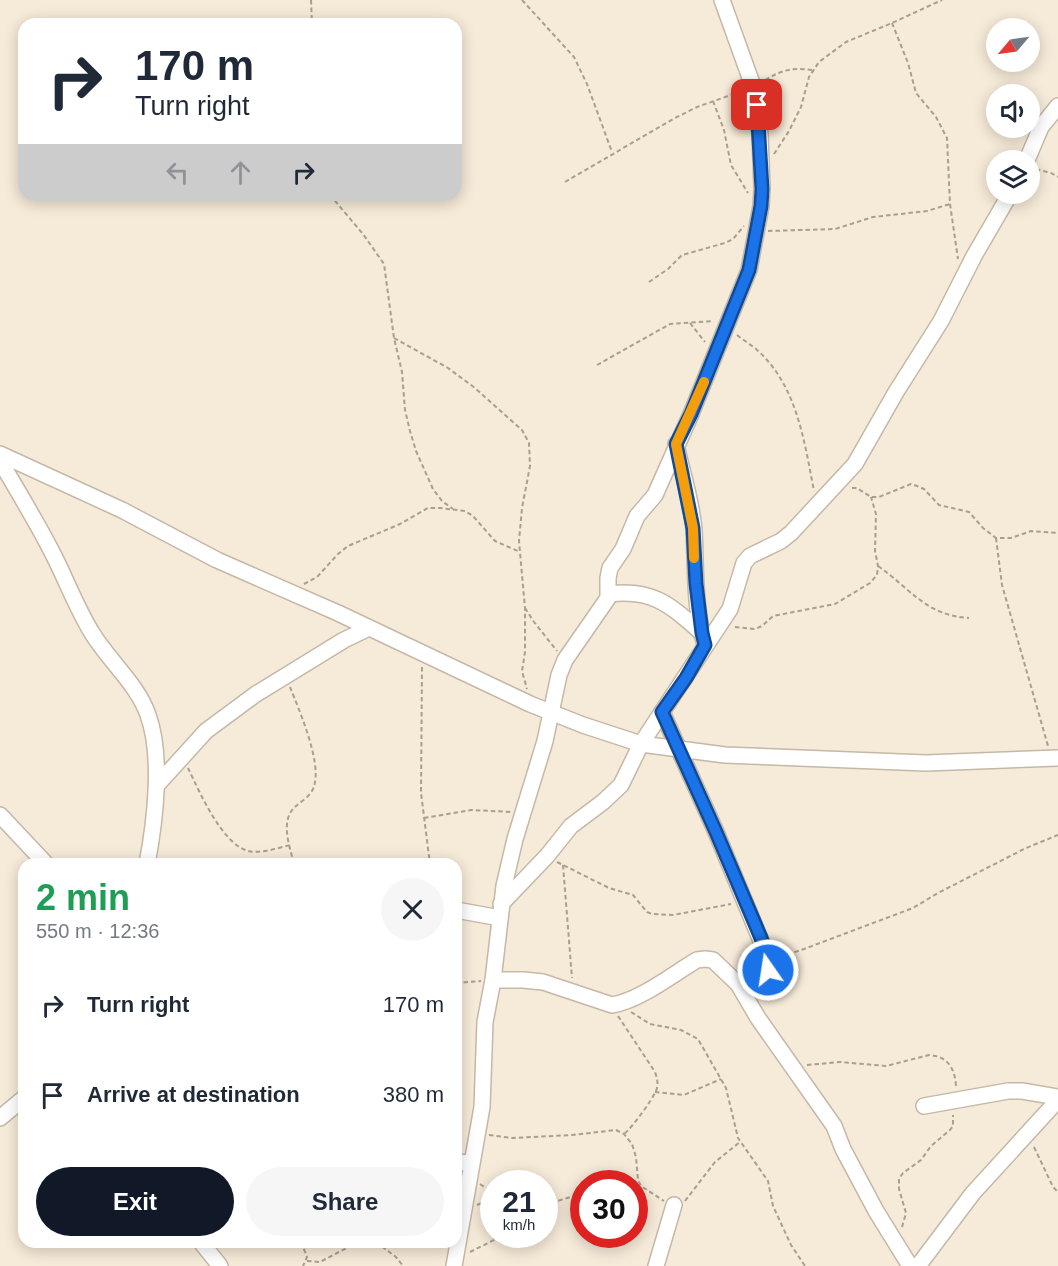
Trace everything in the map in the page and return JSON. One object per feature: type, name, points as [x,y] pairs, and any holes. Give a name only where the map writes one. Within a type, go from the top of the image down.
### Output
[{"type":"street","points":[[462,1185],[464,1163],[478,1133],[482,1107],[485,1022],[493,980],[506,877],[545,741],[559,675],[565,660],[609,594],[610,568],[623,549],[637,516],[655,495],[749,270],[750,229],[761,206],[762,166],[759,124],[753,88],[722,0]]},
{"type":"street","points":[[1031,150],[1041,128],[1058,106]]},
{"type":"street","points":[[501,911],[571,825],[603,802],[621,785],[641,744],[686,678],[704,639],[730,609],[744,563],[750,556],[782,541],[791,533],[855,464],[896,392],[941,321],[963,275],[1004,204]]},
{"type":"street","points":[[676,444],[693,528],[696,584],[704,639]]},
{"type":"street","points":[[0,454],[122,510],[217,560],[530,704],[641,744],[725,756],[926,763],[1055,758]]},
{"type":"street","points":[[0,461],[52,552],[81,615],[103,651],[143,702],[152,727],[157,785],[148,858]]},
{"type":"street","points":[[609,594],[640,593],[655,598],[674,609],[704,639]]},
{"type":"street","points":[[157,785],[206,731],[256,694],[344,640],[369,628]]},
{"type":"street","points":[[662,712],[681,751],[766,953],[768,970],[761,977],[738,984]]},
{"type":"street","points":[[0,815],[40,858]]},
{"type":"street","points":[[462,910],[501,911]]},
{"type":"street","points":[[493,980],[543,982],[615,1004],[644,992],[697,960],[713,960],[719,964],[738,984],[758,1018],[834,1126],[843,1149],[910,1266]]},
{"type":"street","points":[[924,1106],[1008,1091],[1058,1098]]},
{"type":"street","points":[[918,1266],[973,1193],[1058,1098]]},
{"type":"street","points":[[0,1118],[18,1103]]},
{"type":"street","points":[[656,1266],[674,1205]]},
{"type":"street","points":[[206,1248],[220,1266]]},
{"type":"path","points":[[311,0],[312,18]]},
{"type":"path","points":[[522,0],[574,57],[587,84],[613,154]]},
{"type":"path","points":[[762,166],[777,150],[789,131],[801,107],[812,70],[830,52],[846,42],[942,0]]},
{"type":"path","points":[[892,23],[908,63],[916,93],[936,117],[947,138],[950,204],[957,255],[963,275]]},
{"type":"path","points":[[565,182],[673,119],[713,101],[753,88],[786,70],[798,68],[812,70]]},
{"type":"path","points":[[713,101],[725,136],[731,165],[750,197]]},
{"type":"path","points":[[1040,170],[1058,177]]},
{"type":"path","points":[[335,201],[363,234],[384,264],[394,338],[402,372],[405,411],[416,451],[438,496],[453,509]]},
{"type":"path","points":[[649,282],[668,269],[682,255],[725,243],[750,229],[835,228],[873,217],[927,211],[950,204]]},
{"type":"path","points":[[690,322],[714,353]]},
{"type":"path","points":[[597,365],[670,324],[690,322],[727,324],[755,348],[783,380],[794,402],[816,506]]},
{"type":"path","points":[[394,338],[448,368],[475,388],[522,430],[526,437],[530,450],[530,466],[522,508],[520,552],[525,608],[525,651],[522,671],[530,704]]},
{"type":"path","points":[[846,489],[858,488],[871,497],[887,496],[905,486],[917,486],[924,489],[939,505],[969,512],[983,528],[996,538],[1011,538],[1031,531],[1058,533]]},
{"type":"path","points":[[731,630],[736,627],[755,629],[773,616],[835,604],[870,583],[877,574],[878,566],[875,551],[876,514],[871,497]]},
{"type":"path","points":[[292,593],[317,577],[348,546],[400,524],[428,508],[465,511],[495,541],[520,552]]},
{"type":"path","points":[[996,538],[1002,585],[1055,758]]},
{"type":"path","points":[[878,566],[923,603],[955,617],[969,618]]},
{"type":"path","points":[[525,608],[565,660]]},
{"type":"path","points":[[422,653],[421,793],[429,858]]},
{"type":"path","points":[[285,676],[311,742],[316,776],[314,787],[305,800],[291,810],[288,817],[287,827],[293,858]]},
{"type":"path","points":[[182,755],[214,820],[238,845],[253,852],[290,845]]},
{"type":"path","points":[[423,818],[486,810],[523,813]]},
{"type":"path","points":[[761,938],[781,953],[789,954],[804,950],[913,908],[1026,848],[1058,836]]},
{"type":"path","points":[[547,856],[609,888],[633,895],[647,912],[652,914],[673,915],[745,902]]},
{"type":"path","points":[[563,865],[573,993]]},
{"type":"path","points":[[462,983],[493,980]]},
{"type":"path","points":[[615,1004],[628,1032],[655,1071],[658,1082],[656,1092],[635,1124],[624,1134]]},
{"type":"path","points":[[615,1004],[650,1024],[695,1036],[702,1045],[722,1078],[740,1142],[768,1181],[773,1206],[791,1245],[805,1266]]},
{"type":"path","points":[[792,1064],[848,1062],[879,1066],[929,1055],[935,1055],[950,1063],[956,1077],[953,1126],[931,1146],[921,1160],[903,1173],[899,1179],[898,1189],[906,1213],[895,1243]]},
{"type":"path","points":[[656,1092],[684,1095],[722,1078]]},
{"type":"path","points":[[478,1133],[512,1138],[616,1131],[624,1134],[632,1144],[637,1170]]},
{"type":"path","points":[[1028,1134],[1053,1186],[1058,1191]]},
{"type":"path","points":[[648,1192],[674,1205],[679,1205],[688,1199],[715,1162],[740,1142]]},
{"type":"path","points":[[455,1261],[480,1247]]},
{"type":"path","points":[[303,1248],[307,1257],[303,1266]]},
{"type":"path","points":[[307,1261],[320,1262],[347,1248]]},
{"type":"path","points":[[384,1248],[403,1266]]},
{"type":"slow traffic","points":[[694,558],[689,501],[676,444],[704,382]]},
{"type":"route","points":[[757,105],[762,189],[749,270],[691,414],[676,444],[693,528],[696,584],[705,645],[686,678],[662,712],[761,938],[768,970]]}]
